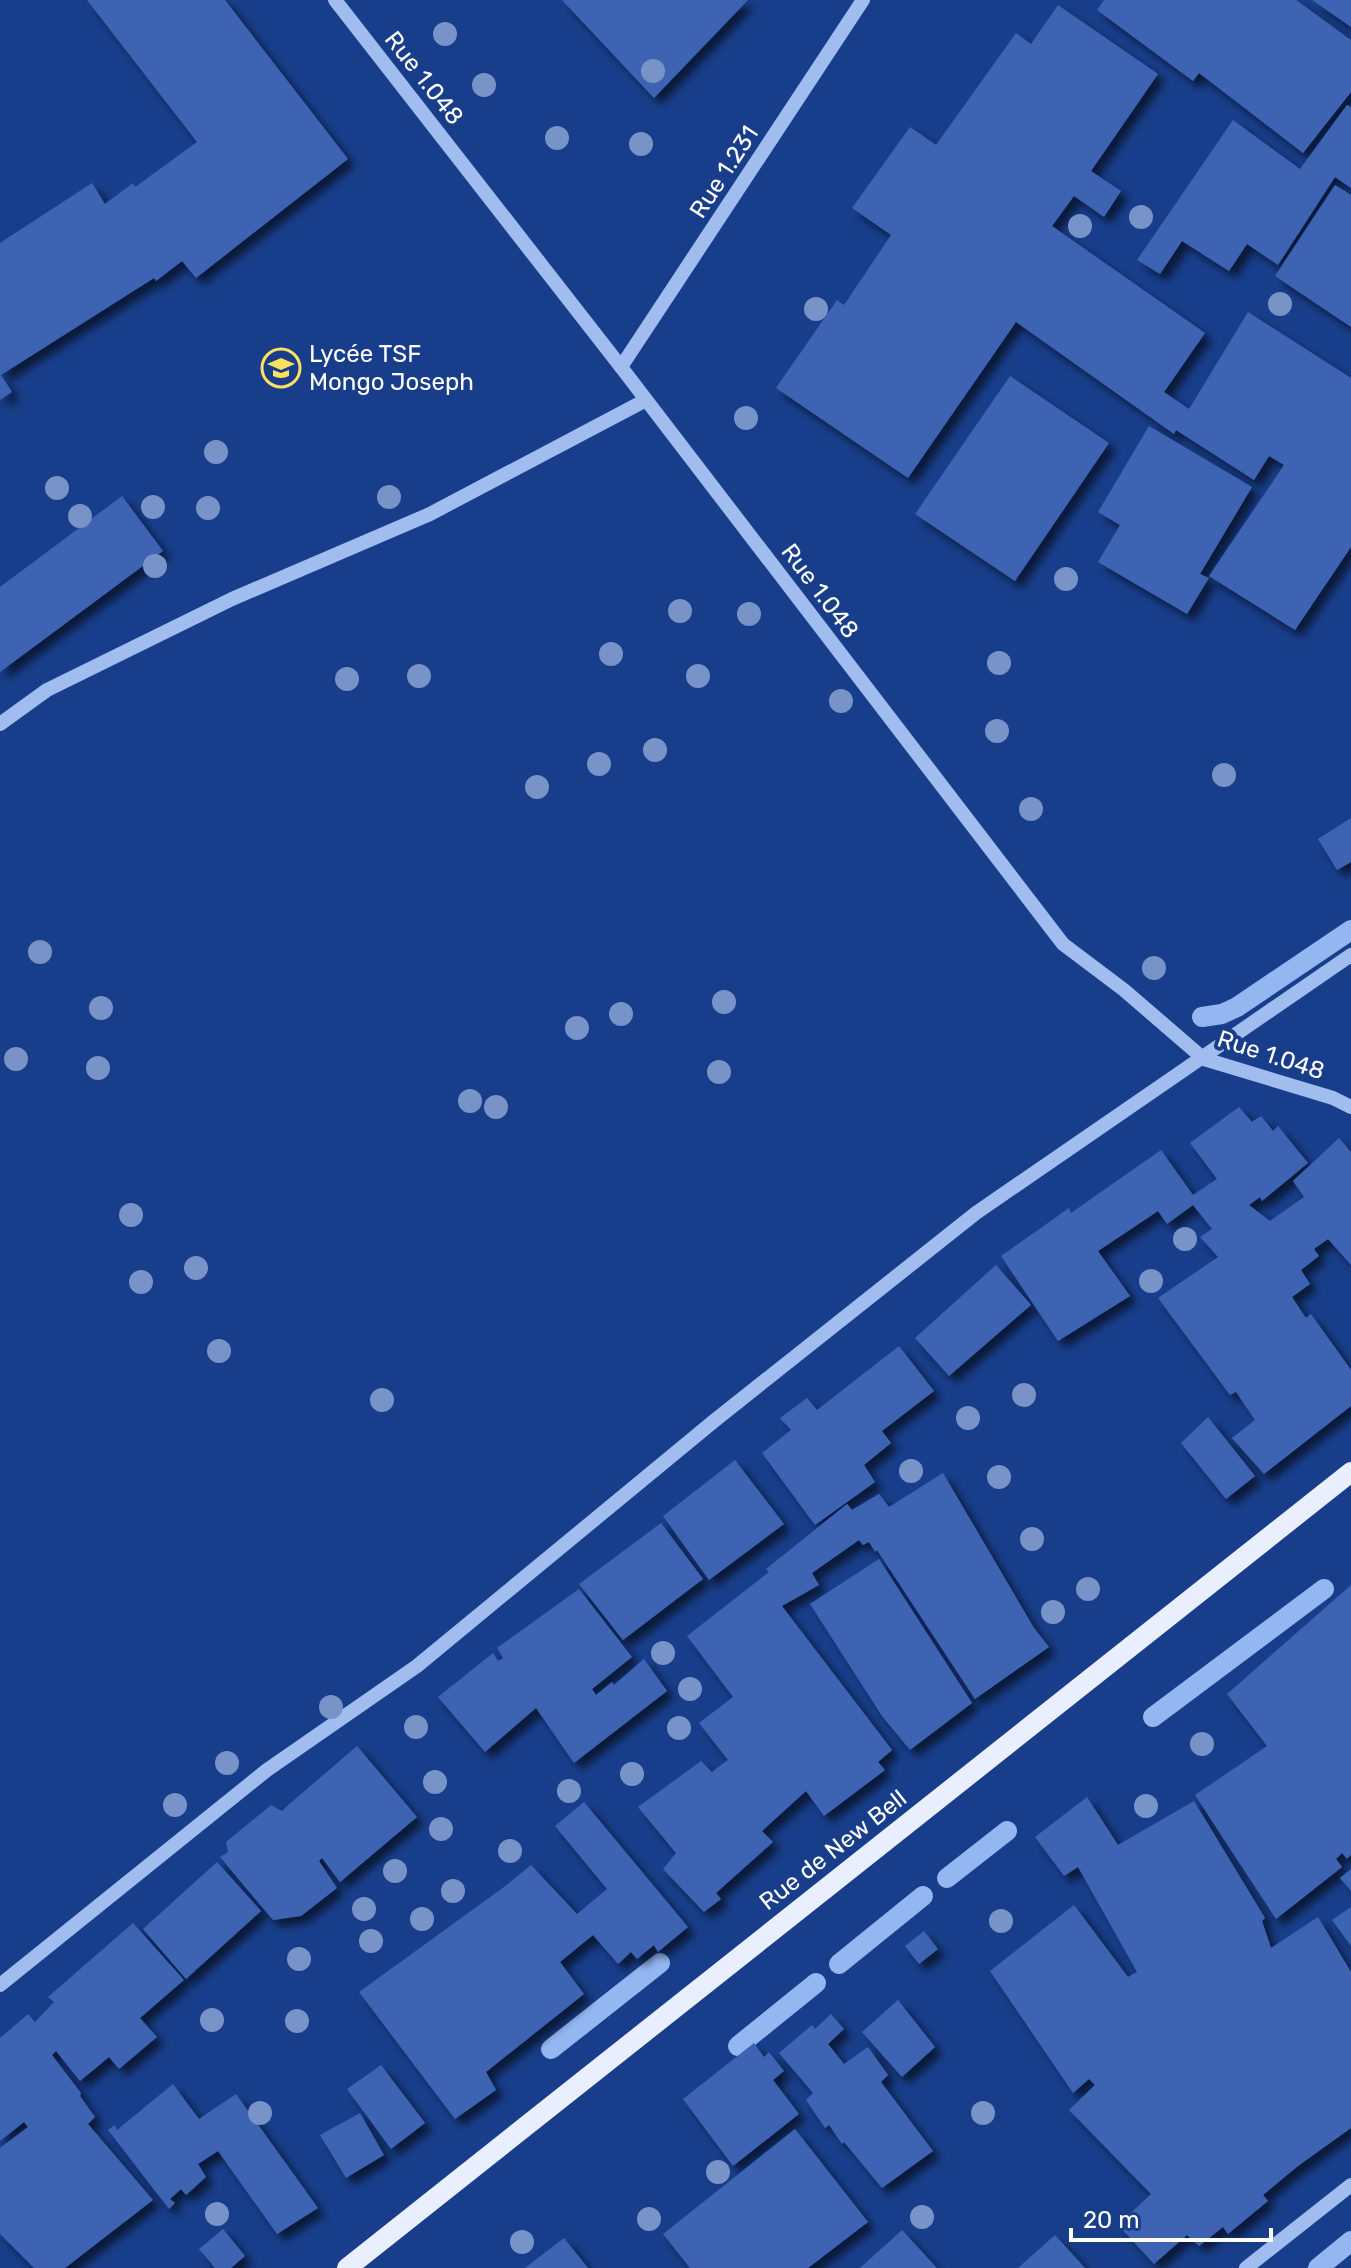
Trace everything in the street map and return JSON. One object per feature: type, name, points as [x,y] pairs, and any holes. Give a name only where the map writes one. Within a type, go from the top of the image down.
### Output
[{"type":"main road","name":"Rue de New Bell","points":[[347,2268],[1351,1472]]},
{"type":"street","name":"Rue 1.048","points":[[335,0],[1063,944],[1124,990],[1204,1059],[1333,1098],[1351,1107]]},
{"type":"street","name":"Rue 1.231","points":[[621,367],[863,0]]},
{"type":"street","points":[[0,724],[47,690],[232,599],[430,514],[646,400]]},
{"type":"street","points":[[0,1985],[267,1770],[417,1666],[714,1421],[976,1213],[1351,955]]},
{"type":"street","points":[[1246,2268],[1351,2185]]},
{"type":"building","points":[[87,0],[225,0],[348,159],[196,278],[182,261],[156,281],[154,278],[1,375],[12,392],[0,400],[0,243],[92,183],[105,204],[133,183],[135,187],[197,142]]},
{"type":"building","points":[[562,0],[748,0],[654,98]]},
{"type":"building","points":[[1104,0],[1296,0],[1351,40],[1351,92],[1303,153],[1199,73],[1193,81],[1097,10]]},
{"type":"building","points":[[1312,0],[1351,0],[1351,27]]},
{"type":"building","points":[[1058,5],[1158,74],[1091,171],[1121,191],[1104,217],[1074,196],[1052,226],[1205,333],[1164,392],[1189,409],[1248,312],[1351,378],[1351,547],[1295,630],[1209,576],[1284,465],[1269,456],[1254,480],[1176,430],[1174,434],[1016,322],[908,478],[776,388],[837,300],[844,305],[891,235],[852,208],[910,127],[936,145],[1016,33],[1031,44]]},
{"type":"building","points":[[1347,105],[1351,107],[1351,188],[1335,177],[1278,265],[1247,244],[1229,271],[1182,241],[1160,274],[1137,260],[1233,120],[1300,169]]},
{"type":"building","points":[[1335,185],[1351,195],[1351,327],[1275,276]]},
{"type":"building","points":[[1010,376],[1109,443],[1015,581],[915,514]]},
{"type":"building","points":[[1149,426],[1252,487],[1200,574],[1209,578],[1187,614],[1098,562],[1120,525],[1098,512]]},
{"type":"building","points":[[122,496],[163,551],[0,672],[0,587]]},
{"type":"building","points":[[1351,818],[1351,862],[1337,870],[1318,839]]},
{"type":"building","points":[[1239,1107],[1252,1122],[1261,1116],[1273,1131],[1278,1126],[1308,1163],[1262,1201],[1260,1197],[1249,1205],[1270,1221],[1304,1197],[1293,1181],[1339,1138],[1351,1152],[1351,1265],[1328,1239],[1314,1249],[1319,1256],[1301,1270],[1310,1284],[1292,1297],[1306,1318],[1311,1314],[1351,1370],[1351,1406],[1264,1474],[1232,1438],[1255,1420],[1236,1392],[1230,1395],[1158,1298],[1218,1257],[1200,1237],[1212,1229],[1193,1205],[1167,1224],[1158,1211],[1098,1251],[1130,1296],[1058,1341],[1001,1256],[1069,1208],[1071,1213],[1161,1150],[1193,1195],[1217,1179],[1190,1143]]},
{"type":"building","points":[[996,1265],[1031,1305],[949,1376],[915,1338]]},
{"type":"building","points":[[899,1346],[934,1391],[882,1431],[891,1443],[864,1465],[875,1482],[815,1525],[762,1453],[791,1430],[780,1418],[807,1398],[817,1410]]},
{"type":"building","points":[[1208,1417],[1255,1476],[1226,1499],[1181,1443]]},
{"type":"building","points":[[735,1460],[784,1524],[709,1580],[663,1516]]},
{"type":"building","points":[[943,1473],[1034,1628],[1049,1647],[975,1699],[869,1542],[863,1545],[859,1540],[812,1573],[819,1585],[782,1606],[892,1750],[878,1762],[885,1770],[824,1816],[806,1791],[762,1831],[773,1842],[716,1893],[721,1899],[704,1912],[663,1869],[676,1853],[638,1807],[701,1761],[712,1772],[728,1760],[699,1723],[733,1697],[687,1636],[769,1572],[766,1569],[847,1504],[852,1510],[879,1494],[889,1507]]},
{"type":"building","points":[[661,1523],[703,1579],[623,1640],[579,1584]]},
{"type":"building","points":[[879,1559],[972,1703],[910,1750],[882,1716],[810,1604]]},
{"type":"building","points":[[1351,1585],[1351,1855],[1347,1859],[1342,1853],[1336,1859],[1342,1867],[1276,1919],[1195,1795],[1267,1746],[1227,1694]]},
{"type":"building","points":[[579,1589],[632,1657],[592,1689],[596,1695],[612,1682],[614,1685],[644,1659],[667,1691],[574,1763],[536,1708],[485,1752],[438,1697],[493,1653],[498,1661],[503,1658],[497,1648]]},
{"type":"building","points":[[357,1746],[417,1817],[340,1882],[322,1858],[319,1861],[337,1888],[301,1916],[273,1920],[220,1857],[228,1852],[226,1842],[271,1805],[282,1811]]},
{"type":"building","points":[[1087,1797],[1118,1845],[1194,1801],[1265,1918],[1262,1921],[1271,1948],[1318,1917],[1351,1972],[1351,2128],[1263,2195],[1268,2201],[1228,2234],[1223,2227],[1199,2246],[1187,2235],[1154,2264],[1118,2225],[1151,2194],[1069,2110],[1095,2085],[1089,2079],[1073,2093],[990,1971],[1074,1905],[1128,1977],[1137,1972],[1078,1867],[1064,1876],[1035,1837]]},
{"type":"building","points":[[584,1802],[688,1927],[658,1952],[654,1945],[637,1959],[631,1952],[618,1964],[593,1935],[560,1962],[584,1994],[486,2072],[496,2090],[455,2119],[359,1992],[531,1865],[577,1914],[607,1889],[555,1826]]},
{"type":"building","points":[[217,1862],[261,1911],[186,1979],[143,1929]]},
{"type":"building","points":[[1351,1869],[1351,1891],[1340,1878]]},
{"type":"building","points":[[1351,1907],[1351,1946],[1332,1920]]},
{"type":"building","points":[[133,1923],[184,1980],[140,2018],[157,2037],[119,2069],[109,2057],[80,2081],[56,2051],[52,2055],[95,2117],[88,2124],[153,2200],[65,2268],[34,2268],[0,2234],[0,2148],[28,2127],[24,2122],[0,2141],[0,2038],[28,2014],[35,2022],[54,2002],[48,1997]]},
{"type":"building","points":[[924,1931],[938,1949],[919,1964],[905,1946]]},
{"type":"building","points":[[898,2000],[935,2047],[902,2077],[862,2032]]},
{"type":"building","points":[[831,2014],[844,2029],[828,2044],[844,2064],[868,2047],[888,2075],[881,2082],[933,2151],[882,2188],[829,2125],[825,2128],[806,2100],[813,2093],[779,2053],[812,2025],[815,2029]]},
{"type":"building","points":[[754,2043],[764,2057],[769,2052],[784,2071],[773,2080],[799,2114],[733,2166],[683,2099]]},
{"type":"building","points":[[381,2065],[425,2123],[391,2149],[347,2089]]},
{"type":"building","points":[[173,2084],[199,2119],[236,2094],[318,2208],[277,2234],[218,2151],[198,2164],[206,2177],[186,2195],[181,2189],[170,2199],[175,2203],[169,2209],[108,2130],[115,2125],[117,2130]]},
{"type":"building","points":[[360,2113],[384,2155],[346,2178],[320,2135]]},
{"type":"building","points":[[795,2129],[868,2222],[808,2268],[690,2268],[663,2234]]},
{"type":"building","points":[[223,2229],[245,2256],[231,2268],[215,2268],[199,2249]]},
{"type":"building","points":[[902,2230],[937,2268],[860,2268]]},
{"type":"building","points":[[1055,2235],[1085,2268],[1018,2268]]},
{"type":"building","points":[[564,2238],[588,2268],[525,2268]]},
{"type":"waterway","points":[[1202,1017],[1222,1014],[1237,1007],[1351,930]]},
{"type":"waterway","points":[[1153,1717],[1324,1589]]},
{"type":"waterway","points":[[947,1878],[1007,1831]]},
{"type":"waterway","points":[[839,1964],[923,1896]]},
{"type":"waterway","points":[[551,2049],[660,1963]]},
{"type":"waterway","points":[[738,2046],[816,1983]]},
{"type":"waterway","points":[[1318,2268],[1351,2241]]},
{"type":"place","name":"Lycée TSF Mongo Joseph","points":[[281,368]]}]
